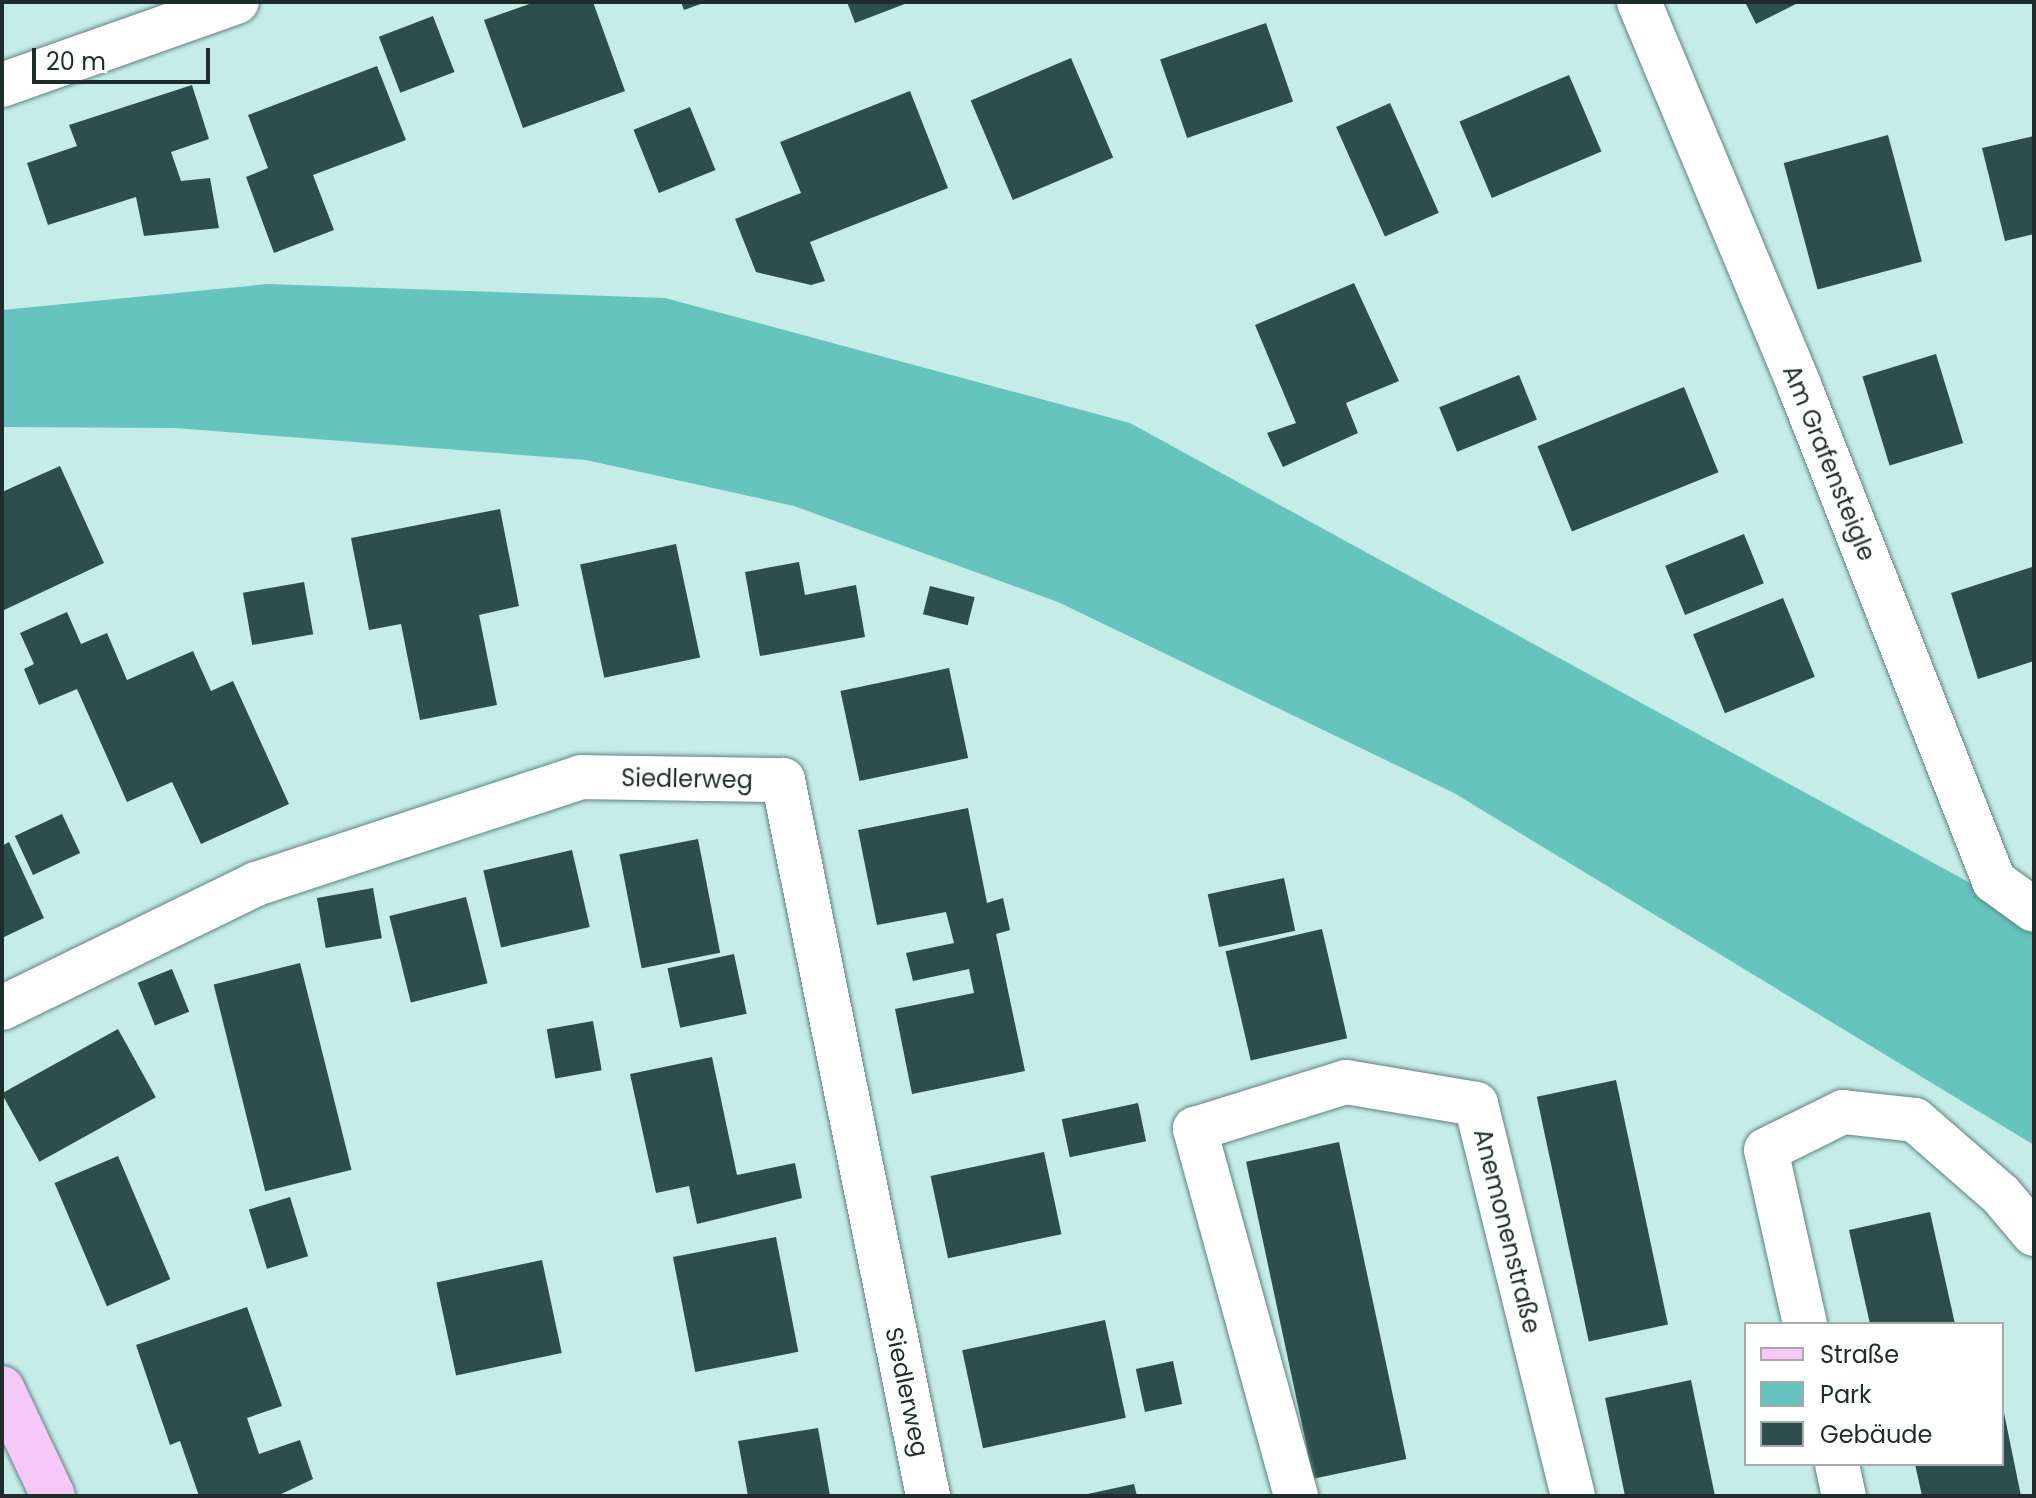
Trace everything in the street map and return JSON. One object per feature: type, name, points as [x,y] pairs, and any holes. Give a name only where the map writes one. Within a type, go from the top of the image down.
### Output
[{"type":"main road","points":[[2,1388],[53,1496]]},
{"type":"street","points":[[2,85],[237,2]]},
{"type":"street","name":"Am Grafensteigle","points":[[1639,2],[1799,385],[1994,881],[2034,910]]},
{"type":"street","name":"Siedlerweg","points":[[2,1008],[256,884],[581,777],[783,780],[928,1496]]},
{"type":"street","name":"Anemonenstraße","points":[[1296,1496],[1195,1129],[1346,1082],[1476,1104],[1573,1496]]},
{"type":"street","points":[[1805,1322],[1766,1150],[1843,1112],[1915,1120],[2001,1195],[2034,1234]]},
{"type":"street","points":[[1837,1466],[1844,1496]]},
{"type":"green space","points":[[268,284],[665,298],[1130,423],[1972,884],[2034,931],[2034,1145],[1454,793],[1058,602],[794,506],[586,460],[175,428],[2,427],[2,310]]},
{"type":"building","points":[[535,2],[593,2],[625,91],[523,128],[484,20]]},
{"type":"building","points":[[681,2],[706,2],[684,10]]},
{"type":"building","points":[[847,2],[910,2],[855,23]]},
{"type":"building","points":[[1745,2],[1800,2],[1756,24]]},
{"type":"building","points":[[433,16],[455,72],[400,93],[379,37]]},
{"type":"building","points":[[1266,23],[1293,101],[1187,138],[1160,59]]},
{"type":"building","points":[[1071,58],[1113,157],[1013,200],[971,101]]},
{"type":"building","points":[[377,66],[406,140],[313,175],[334,230],[274,253],[246,177],[268,168],[248,115]]},
{"type":"building","points":[[1569,75],[1601,151],[1492,198],[1459,121]]},
{"type":"building","points":[[192,85],[209,139],[171,152],[181,181],[210,178],[219,228],[144,236],[136,197],[48,225],[27,163],[77,146],[69,125]]},
{"type":"building","points":[[910,91],[948,188],[810,242],[825,281],[811,285],[756,272],[735,219],[801,193],[780,142]]},
{"type":"building","points":[[1390,103],[1439,213],[1385,237],[1336,127]]},
{"type":"building","points":[[690,107],[715,170],[659,193],[633,130]]},
{"type":"building","points":[[1888,135],[1922,262],[1818,289],[1784,163]]},
{"type":"building","points":[[2034,136],[2034,234],[2005,241],[1982,148]]},
{"type":"building","points":[[1354,283],[1399,381],[1346,403],[1358,433],[1283,467],[1267,433],[1296,423],[1255,325]]},
{"type":"building","points":[[1936,354],[1963,443],[1890,465],[1862,377]]},
{"type":"building","points":[[1519,375],[1537,420],[1457,452],[1439,407]]},
{"type":"building","points":[[1684,387],[1718,472],[1572,531],[1538,446]]},
{"type":"building","points":[[60,466],[104,563],[2,611],[2,492]]},
{"type":"building","points":[[500,509],[519,606],[479,615],[497,705],[420,720],[401,624],[369,630],[351,538]]},
{"type":"building","points":[[1744,534],[1764,583],[1685,615],[1665,566]]},
{"type":"building","points":[[676,544],[700,657],[604,678],[580,564]]},
{"type":"building","points":[[799,562],[805,595],[856,585],[865,637],[760,656],[745,572]]},
{"type":"building","points":[[2032,567],[2034,661],[1978,679],[1951,593]]},
{"type":"building","points":[[304,582],[313,634],[252,645],[243,593]]},
{"type":"building","points":[[930,586],[975,597],[968,625],[923,614]]},
{"type":"building","points":[[1783,598],[1815,677],[1725,713],[1693,634]]},
{"type":"building","points":[[67,612],[81,644],[107,633],[127,680],[193,651],[211,691],[233,681],[289,804],[201,844],[172,782],[127,802],[77,689],[39,705],[24,669],[34,664],[20,633]]},
{"type":"building","points":[[949,668],[968,758],[860,781],[840,691]]},
{"type":"building","points":[[968,808],[987,903],[1003,898],[1010,930],[996,934],[1025,1071],[912,1094],[895,1009],[974,993],[969,969],[913,981],[906,953],[954,943],[946,912],[877,925],[858,830]]},
{"type":"building","points":[[62,814],[80,853],[33,875],[15,836]]},
{"type":"building","points":[[698,839],[720,953],[642,968],[619,854]]},
{"type":"building","points":[[9,842],[44,918],[2,938],[2,846]]},
{"type":"building","points":[[572,850],[590,927],[501,947],[483,870]]},
{"type":"building","points":[[1284,878],[1295,931],[1219,947],[1208,894]]},
{"type":"building","points":[[373,888],[382,938],[326,948],[317,898]]},
{"type":"building","points":[[466,897],[488,983],[411,1002],[389,916]]},
{"type":"building","points":[[1322,929],[1347,1038],[1251,1060],[1226,951]]},
{"type":"building","points":[[734,954],[747,1014],[680,1028],[667,968]]},
{"type":"building","points":[[300,963],[352,1170],[265,1191],[214,985]]},
{"type":"building","points":[[172,969],[189,1012],[155,1026],[138,983]]},
{"type":"building","points":[[593,1021],[602,1070],[555,1078],[547,1029]]},
{"type":"building","points":[[118,1029],[156,1097],[39,1162],[2,1093]]},
{"type":"building","points":[[712,1057],[737,1175],[795,1163],[802,1198],[697,1224],[689,1186],[656,1193],[630,1074]]},
{"type":"building","points":[[1616,1080],[1668,1325],[1589,1341],[1537,1097]]},
{"type":"building","points":[[1138,1103],[1146,1141],[1070,1157],[1062,1119]]},
{"type":"building","points":[[1339,1142],[1406,1459],[1313,1479],[1246,1162]]},
{"type":"building","points":[[1044,1152],[1061,1234],[948,1258],[931,1176]]},
{"type":"building","points":[[118,1156],[170,1279],[107,1306],[54,1183]]},
{"type":"building","points":[[290,1197],[308,1256],[267,1269],[249,1210]]},
{"type":"building","points":[[1930,1212],[1955,1322],[1870,1322],[1849,1230]]},
{"type":"building","points":[[776,1237],[798,1352],[695,1372],[673,1257]]},
{"type":"building","points":[[542,1260],[562,1353],[456,1375],[436,1282]]},
{"type":"building","points":[[247,1307],[282,1406],[247,1418],[259,1454],[300,1440],[313,1479],[277,1496],[199,1496],[180,1441],[170,1445],[136,1345]]},
{"type":"building","points":[[1105,1320],[1126,1418],[983,1448],[962,1350]]},
{"type":"building","points":[[1173,1361],[1182,1404],[1145,1412],[1136,1369]]},
{"type":"building","points":[[1691,1380],[1715,1496],[1625,1496],[1605,1398]]},
{"type":"building","points":[[2004,1413],[2021,1496],[1922,1496],[1915,1466],[2004,1466]]},
{"type":"building","points":[[818,1428],[830,1496],[748,1496],[738,1441]]},
{"type":"building","points":[[1134,1484],[1137,1496],[1083,1496],[1083,1495]]}]
